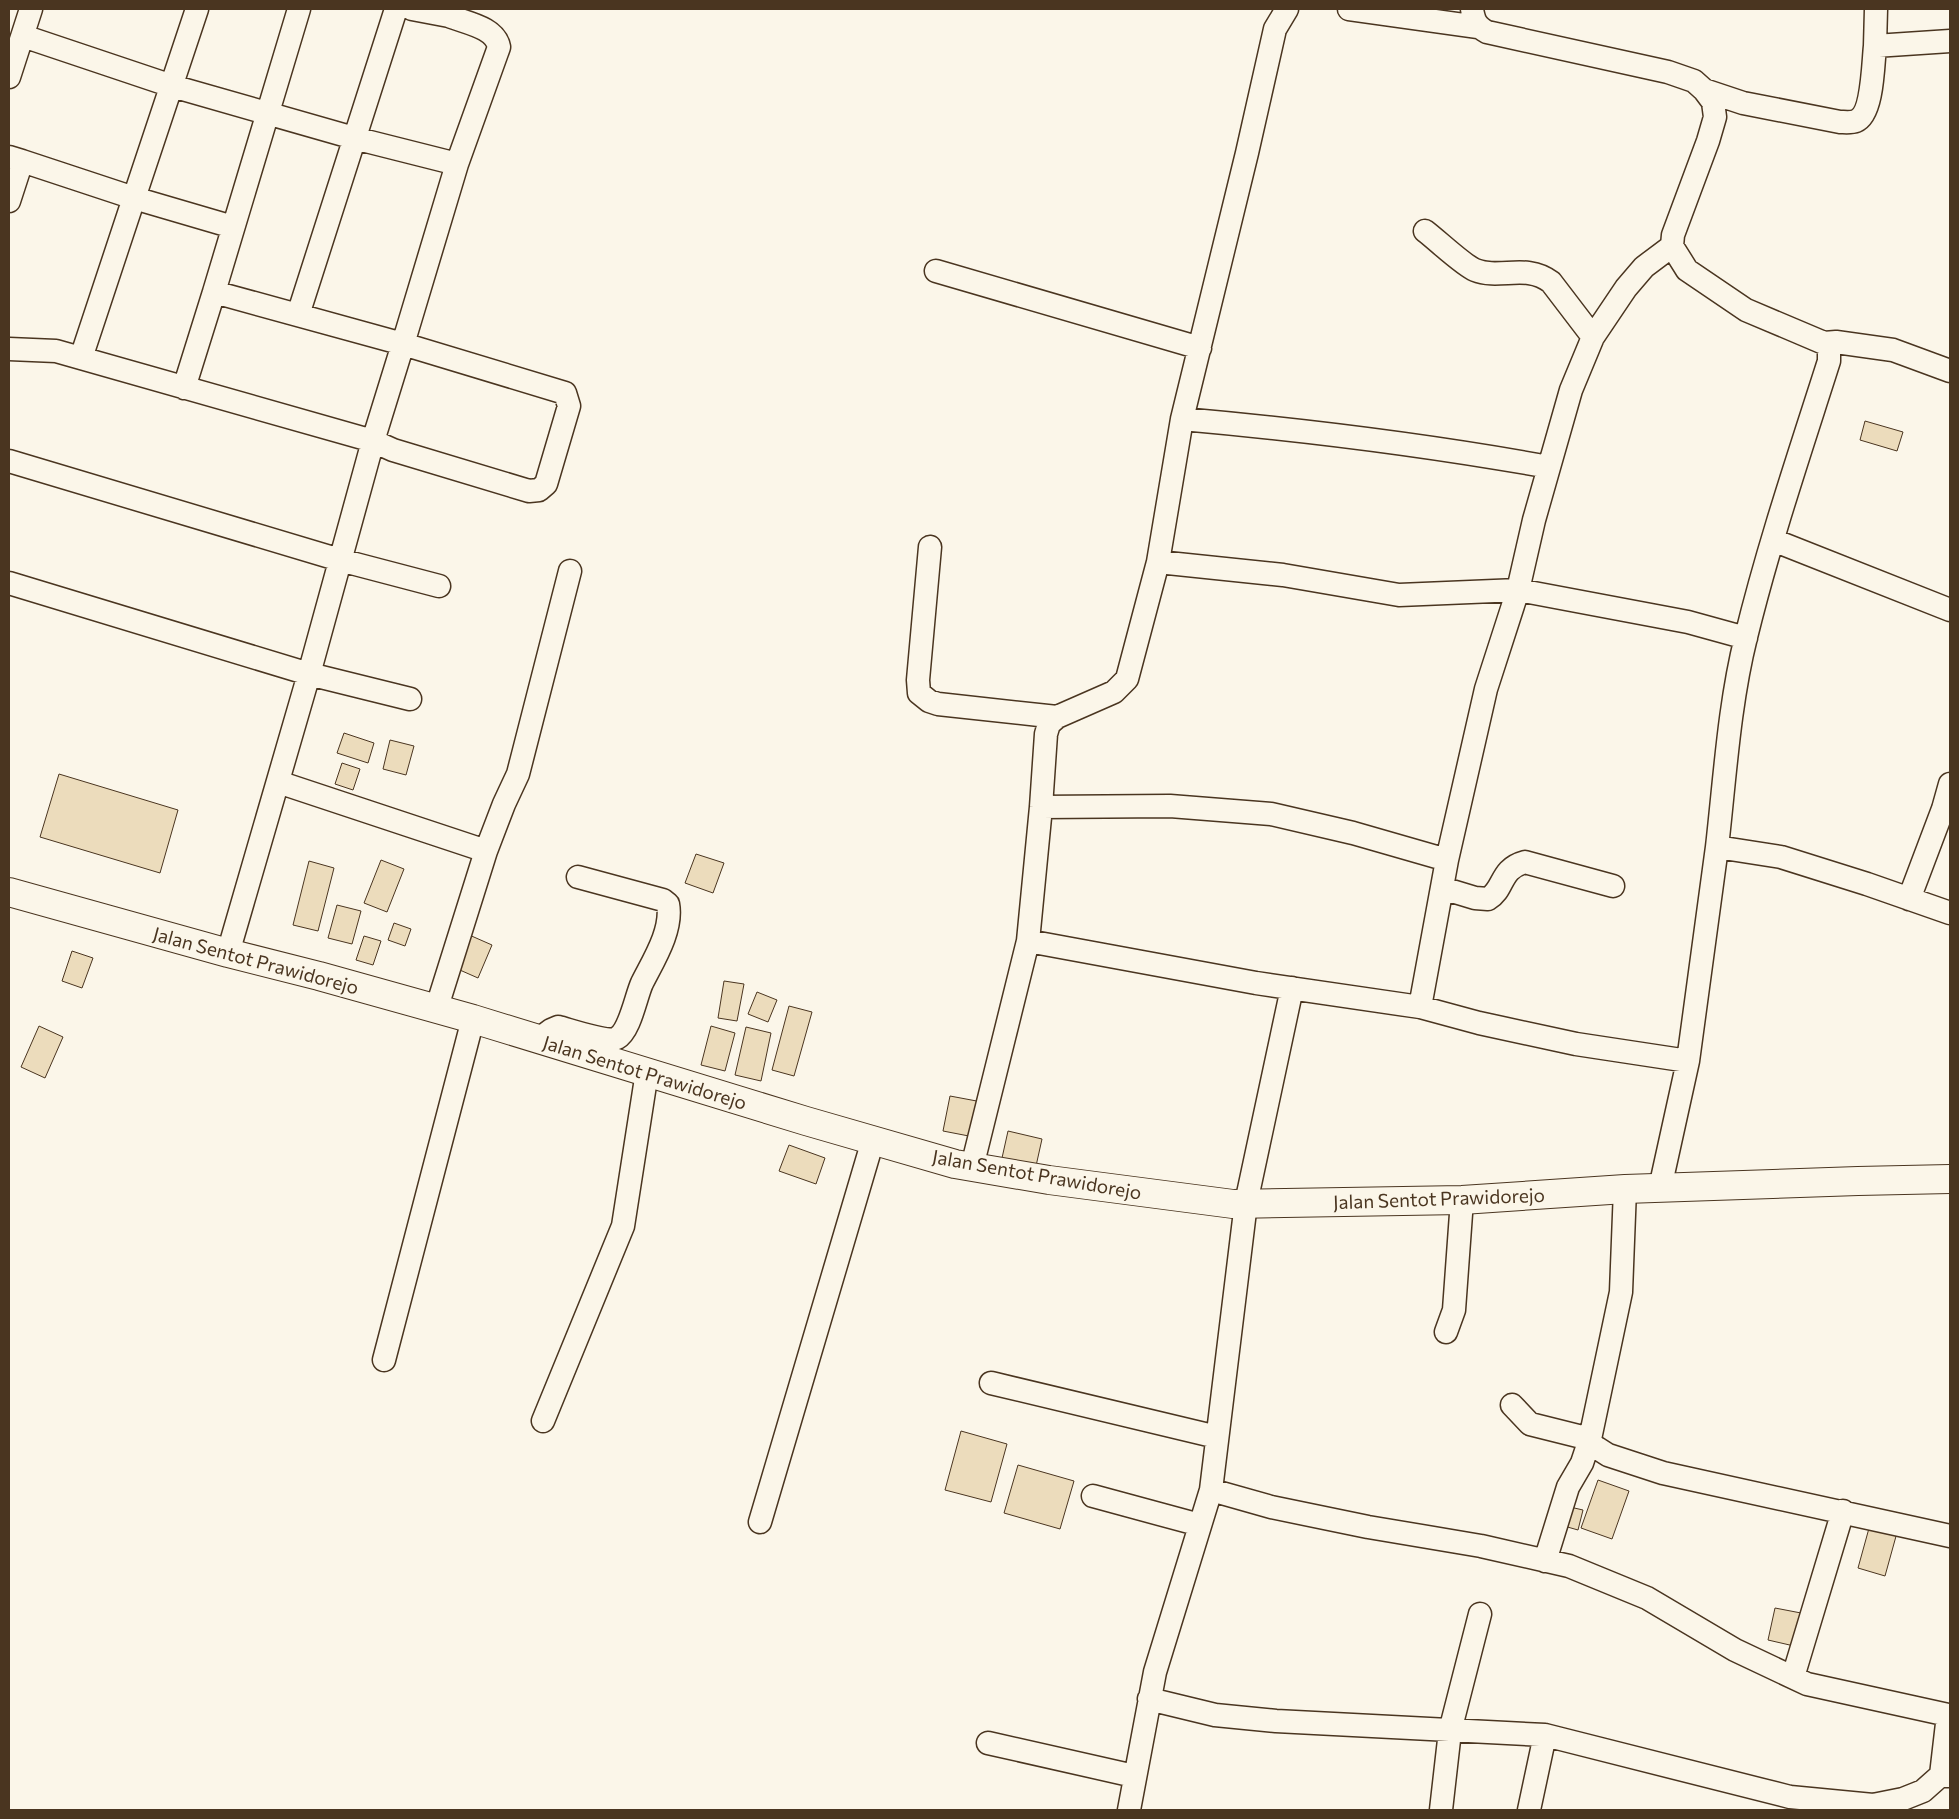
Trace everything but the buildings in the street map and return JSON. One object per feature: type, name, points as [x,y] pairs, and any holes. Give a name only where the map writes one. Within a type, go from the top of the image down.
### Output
[{"type":"main road","name":"Jalan Sentot Prawidorejo","points":[[9,892],[228,954],[319,976],[473,1019],[955,1164],[1049,1180],[1233,1204],[1462,1200],[1625,1189],[1950,1179]]},
{"type":"street","points":[[9,77],[31,9]]},
{"type":"street","points":[[81,358],[197,9]]},
{"type":"street","points":[[184,388],[299,9]]},
{"type":"street","points":[[298,315],[396,9]]},
{"type":"street","points":[[228,954],[309,674],[373,441],[456,164],[500,46],[498,40],[491,32],[450,12],[412,9]]},
{"type":"street","points":[[972,1167],[1028,942],[1046,734],[1049,724],[1057,717],[1114,692],[1127,679],[1158,562],[1182,419],[1248,153],[1275,29],[1287,9]]},
{"type":"street","points":[[1349,9],[1475,18],[1487,32],[1668,72],[1694,81],[1713,102],[1715,117],[1674,235],[1672,246],[1687,270],[1746,310],[1824,343],[1836,342],[1893,350],[1950,371]]},
{"type":"street","points":[[1704,90],[1753,105],[1840,122],[1855,121],[1862,116],[1868,106],[1875,46],[1876,9]]},
{"type":"street","points":[[23,36],[172,86],[354,138],[456,164]]},
{"type":"street","points":[[1875,46],[1950,41]]},
{"type":"street","points":[[9,201],[15,159],[134,198],[233,227]]},
{"type":"street","points":[[1425,231],[1474,269],[1491,272],[1533,273],[1545,278],[1551,282],[1593,337]]},
{"type":"street","points":[[1420,1007],[1447,860],[1486,689],[1518,590],[1548,467],[1571,390],[1593,337],[1626,288],[1644,267],[1672,246]]},
{"type":"street","points":[[936,271],[1200,348]]},
{"type":"street","points":[[9,349],[56,351],[373,441],[393,450],[529,491],[539,490],[546,484],[569,406],[565,393],[403,344],[214,292]]},
{"type":"street","points":[[1660,1188],[1688,1061],[1717,846],[1733,701],[1746,638],[1773,540],[1829,361],[1829,350],[1824,343]]},
{"type":"street","points":[[1182,419],[1288,429],[1460,451],[1548,467]]},
{"type":"street","points":[[9,461],[340,560],[439,586]]},
{"type":"street","points":[[1773,540],[1950,610]]},
{"type":"street","points":[[930,547],[918,680],[919,693],[929,701],[938,704],[1057,717]]},
{"type":"street","points":[[1158,562],[1283,575],[1399,595],[1518,590],[1688,622],[1746,638]]},
{"type":"street","points":[[436,1010],[486,851],[518,774],[570,571]]},
{"type":"street","points":[[9,583],[309,674],[410,699]]},
{"type":"street","points":[[278,782],[486,851]]},
{"type":"street","points":[[1909,899],[1950,784]]},
{"type":"street","points":[[1041,806],[1170,806],[1272,814],[1353,832],[1447,860]]},
{"type":"street","points":[[1717,846],[1781,857],[1950,913]]},
{"type":"street","points":[[1442,888],[1475,898],[1488,899],[1506,873],[1513,866],[1525,862],[1613,886]]},
{"type":"street","points":[[540,1040],[551,1030],[558,1028],[609,1040],[620,1036],[625,1030],[643,982],[655,960],[668,922],[668,904],[663,900],[578,877]]},
{"type":"street","points":[[1028,942],[1292,988],[1420,1007],[1479,1023],[1576,1044],[1688,1061]]},
{"type":"street","points":[[1129,1810],[1155,1672],[1211,1490],[1246,1203],[1292,988]]},
{"type":"street","points":[[384,1360],[473,1019]]},
{"type":"street","points":[[543,1421],[623,1226],[647,1072]]},
{"type":"street","points":[[760,1522],[874,1140]]},
{"type":"street","points":[[1545,1561],[1568,1487],[1582,1463],[1590,1439],[1621,1292],[1625,1189]]},
{"type":"street","points":[[1446,1332],[1454,1310],[1462,1200]]},
{"type":"street","points":[[991,1383],[1216,1437]]},
{"type":"street","points":[[1512,1405],[1530,1424],[1590,1439],[1594,1446],[1608,1455],[1663,1473],[1950,1536]]},
{"type":"street","points":[[1149,1699],[1214,1714],[1276,1720],[1544,1735],[1790,1797],[1873,1806],[1903,1800],[1923,1791],[1945,1775],[1949,1714],[1807,1684],[1735,1650],[1647,1598],[1568,1566],[1481,1546],[1368,1527],[1271,1507],[1211,1490]]},
{"type":"street","points":[[1093,1496],[1200,1525]]},
{"type":"street","points":[[1793,1677],[1843,1511]]},
{"type":"street","points":[[1441,1810],[1450,1730],[1480,1614]]},
{"type":"street","points":[[1529,1810],[1544,1735]]},
{"type":"street","points":[[988,1742],[1134,1776]]}]
